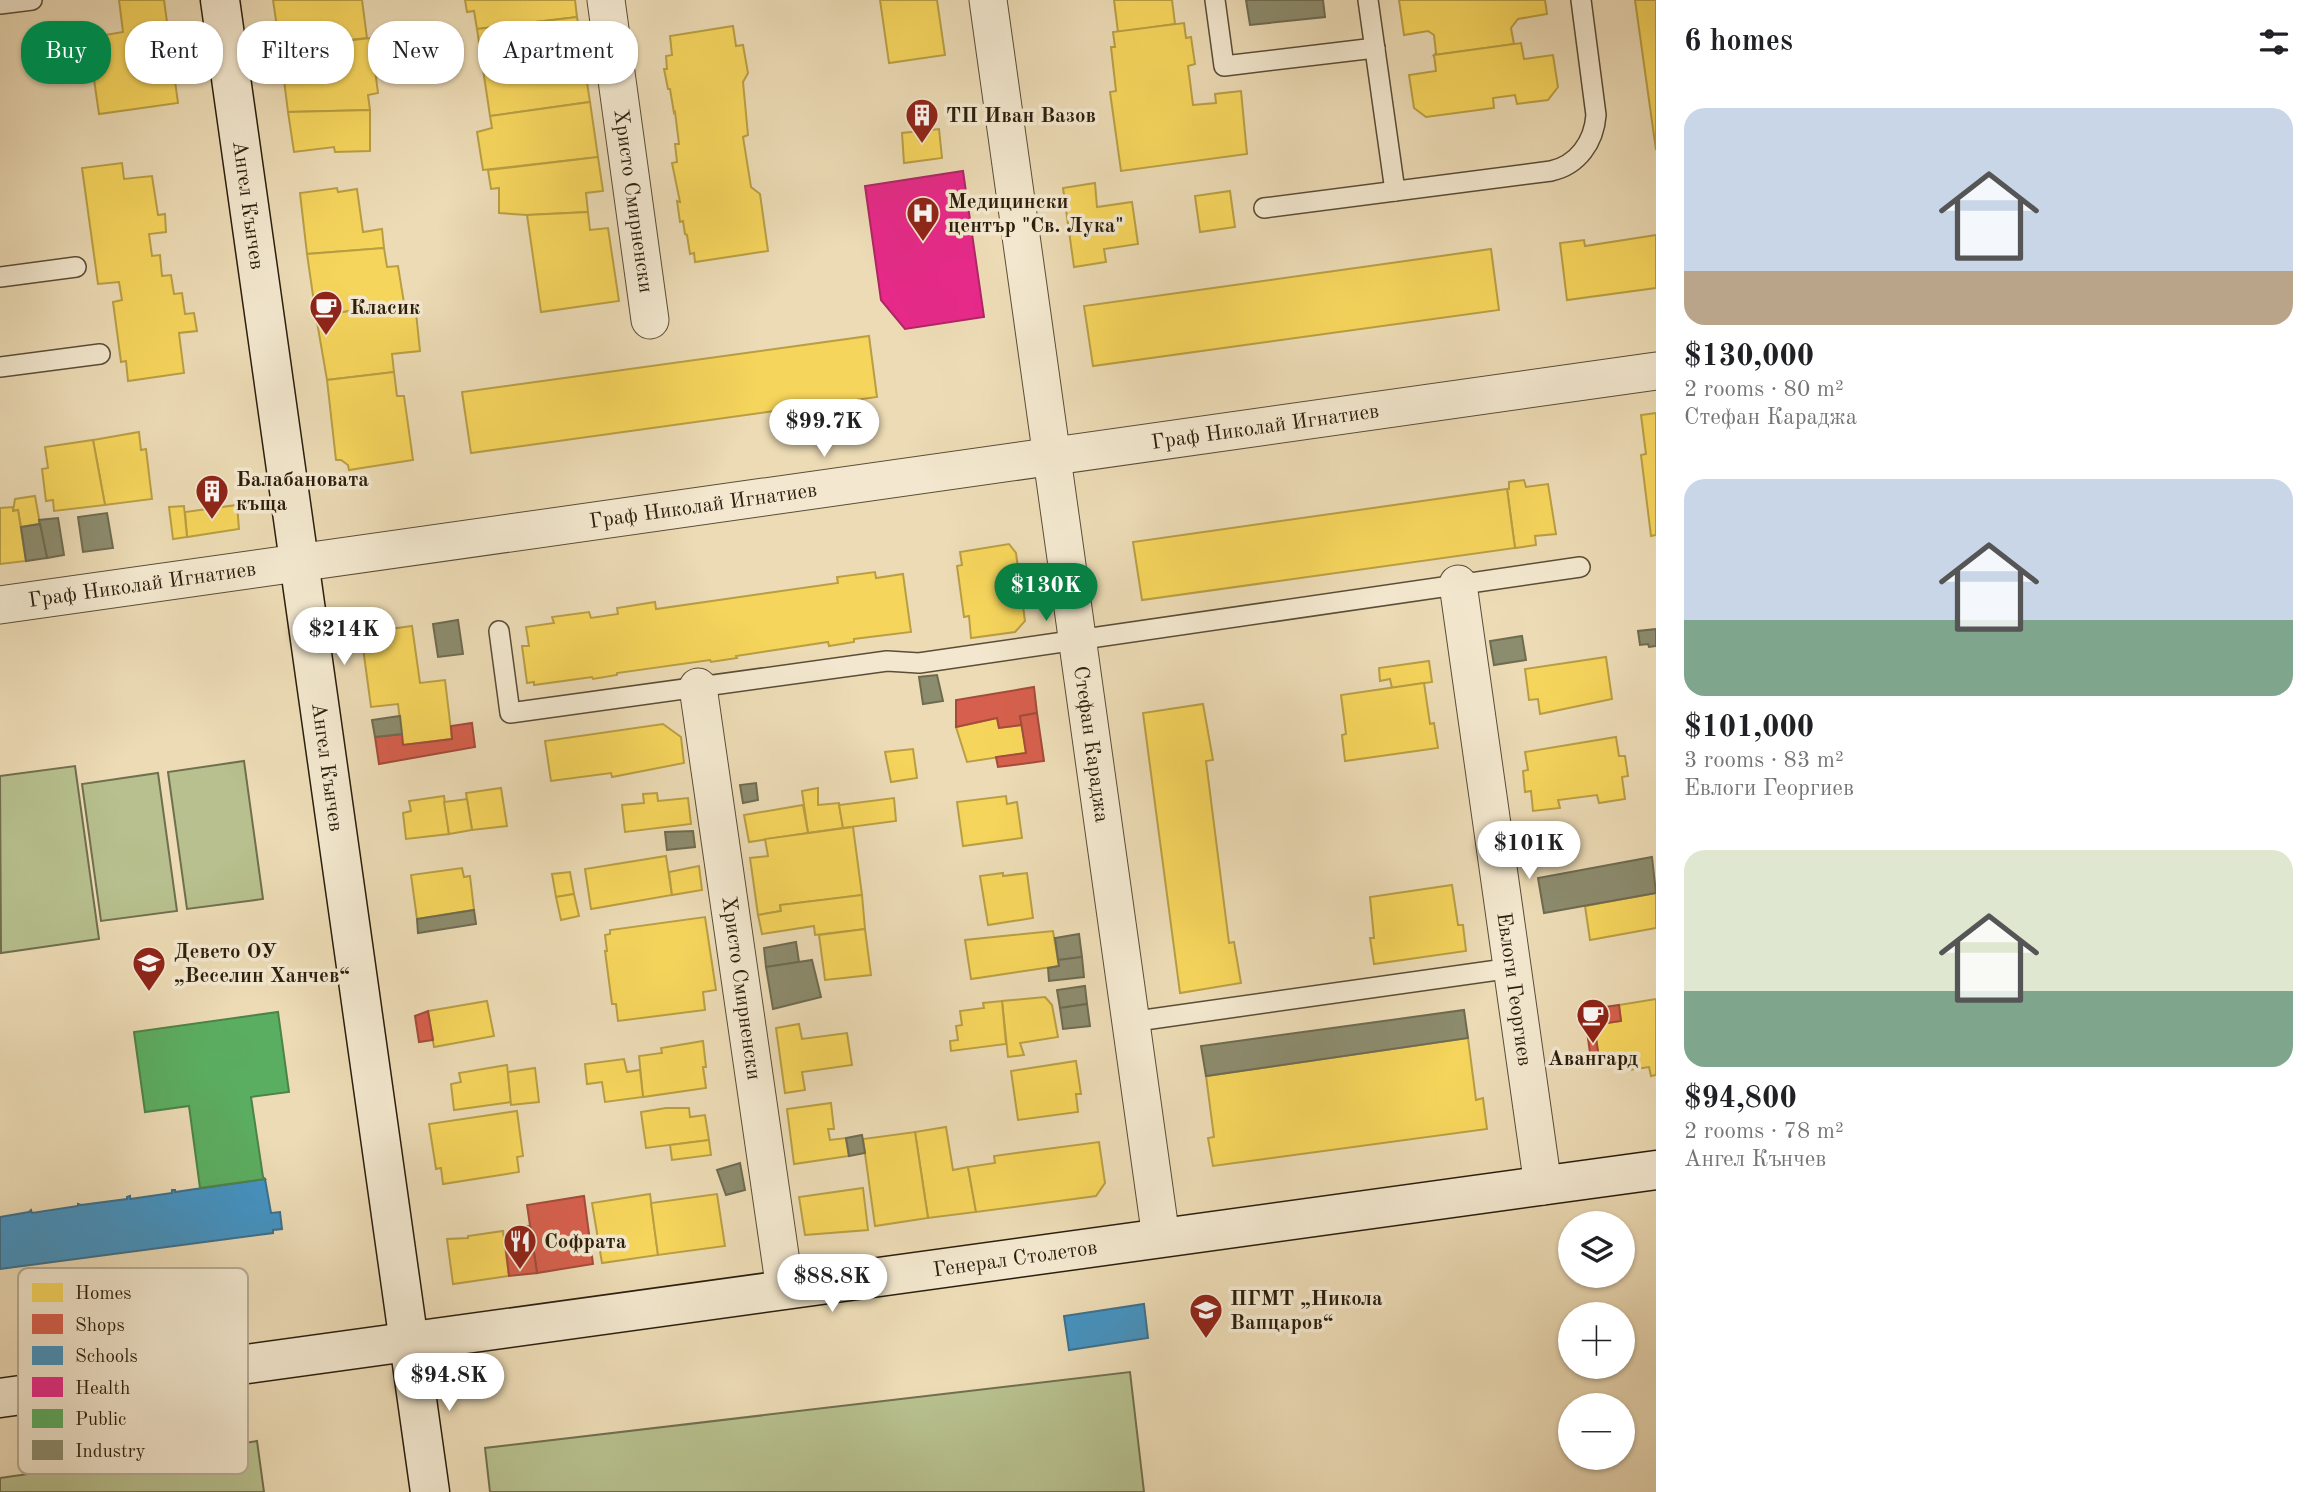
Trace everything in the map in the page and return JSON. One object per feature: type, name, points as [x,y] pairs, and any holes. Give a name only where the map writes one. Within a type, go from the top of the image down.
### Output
[{"type":"street","name":"Ангел Кънчев","points":[[220,0],[430,1492]]},
{"type":"street","name":"Христо Смирненски","points":[[606,0],[650,320]]},
{"type":"street","name":"Стефан Караджа","points":[[988,0],[1161,1238]]},
{"type":"street","name":"Граф Николай Игнатиев","points":[[0,604],[1656,371]]},
{"type":"street","name":"Евлоги Георгиев","points":[[1458,584],[1543,1186]]},
{"type":"street","name":"Христо Смирненски","points":[[698,687],[785,1290]]},
{"type":"street","name":"Генерал Столетов","points":[[248,1364],[1656,1170]]},
{"type":"street","name":"Генерал Столетов","points":[[0,1398],[18,1396]]},
{"type":"lane","points":[[0,4],[32,0]]},
{"type":"lane","points":[[1215,0],[1224,66],[1375,48]]},
{"type":"lane","points":[[1368,0],[1395,191]]},
{"type":"lane","points":[[1264,208],[1551,171],[1572,163],[1587,145],[1596,116],[1581,0]]},
{"type":"lane","points":[[0,278],[76,267]]},
{"type":"lane","points":[[0,367],[100,354]]},
{"type":"lane","points":[[499,631],[510,713],[887,661],[919,663],[1580,567]]},
{"type":"lane","points":[[1130,1022],[1512,968]]},
{"type":"green space","points":[[244,761],[263,899],[187,909],[168,772]]},
{"type":"green space","points":[[75,766],[99,939],[1,953],[0,776]]},
{"type":"green space","points":[[158,773],[177,911],[101,921],[82,784]]},
{"type":"green space","points":[[1130,1372],[1144,1492],[490,1492],[485,1448]]},
{"type":"green space","points":[[257,1441],[264,1492],[0,1492],[0,1478],[28,1474],[248,1474],[248,1442]]},
{"type":"building: Homes","points":[[119,0],[164,0],[167,21],[125,21],[125,84],[175,84],[178,103],[99,114],[95,84],[111,84],[111,34],[123,32]]},
{"type":"building: Homes","points":[[273,0],[362,0],[367,38],[354,39],[354,21],[276,21]]},
{"type":"building: Homes","points":[[465,0],[575,0],[577,17],[544,21],[478,21],[477,29],[474,11],[467,12]]},
{"type":"building: Homes","points":[[880,0],[937,0],[945,55],[889,63]]},
{"type":"building: Homes","points":[[1114,0],[1172,0],[1175,24],[1118,32]]},
{"type":"building: Homes","points":[[1399,0],[1545,0],[1547,14],[1518,19],[1511,28],[1514,44],[1434,55],[1434,35],[1428,31],[1404,35]]},
{"type":"building: Homes","points":[[1635,0],[1656,0],[1656,150]]},
{"type":"building: Homes","points":[[577,17],[578,21],[544,21]]},
{"type":"building: Homes","points":[[1184,23],[1186,38],[1191,37],[1195,64],[1188,66],[1193,105],[1216,103],[1215,94],[1241,91],[1247,154],[1121,171],[1110,92],[1116,91],[1111,47],[1115,47],[1113,32]]},
{"type":"building: Homes","points":[[733,26],[736,46],[743,45],[748,73],[743,82],[748,135],[743,137],[751,187],[760,194],[768,251],[695,262],[694,253],[690,254],[683,221],[680,222],[677,201],[680,202],[672,163],[677,162],[675,144],[679,144],[675,112],[664,69],[667,69],[666,56],[672,55],[670,36]]},
{"type":"building: Homes","points":[[368,38],[368,84],[377,84],[378,93],[368,95],[370,110],[288,112],[284,84],[354,84],[354,40]]},
{"type":"building: Homes","points":[[1521,43],[1524,59],[1553,55],[1558,87],[1548,100],[1517,104],[1515,95],[1493,98],[1494,108],[1426,117],[1414,108],[1409,75],[1436,71],[1434,55]]},
{"type":"building: Homes","points":[[485,84],[587,84],[590,102],[490,116]]},
{"type":"building: Homes","points":[[590,102],[598,157],[483,170],[477,132],[492,128],[490,116]]},
{"type":"building: Homes","points":[[370,110],[370,151],[335,152],[334,147],[294,152],[288,112]]},
{"type":"building: Homes","name":"ТП Иван Вазов","points":[[939,129],[942,158],[904,163],[902,133]]},
{"type":"building: Homes","points":[[598,157],[603,191],[586,193],[588,212],[527,215],[499,213],[499,188],[491,189],[488,170]]},
{"type":"building: Homes","points":[[122,163],[124,179],[152,176],[158,215],[165,214],[166,232],[149,234],[152,256],[160,255],[162,276],[171,275],[174,294],[182,293],[185,314],[194,313],[197,331],[179,333],[184,373],[128,381],[126,361],[121,362],[113,302],[122,300],[119,282],[98,284],[82,168]]},
{"type":"building: Homes","points":[[1095,183],[1097,207],[1132,202],[1138,244],[1104,249],[1106,262],[1074,267],[1063,188]]},
{"type":"building: Homes","points":[[337,188],[338,192],[357,189],[363,232],[382,229],[384,248],[307,254],[300,193]]},
{"type":"building: Homes","points":[[1230,191],[1235,227],[1200,232],[1195,196]]},
{"type":"building: Homes","points":[[588,212],[590,230],[608,228],[619,301],[541,312],[527,215]]},
{"type":"building: Homes","points":[[1656,235],[1656,288],[1567,300],[1560,243],[1584,240],[1585,246]]},
{"type":"building: Homes","points":[[384,248],[387,267],[398,266],[404,303],[316,316],[307,254]]},
{"type":"building: Homes","points":[[1491,249],[1499,310],[1093,366],[1084,306]]},
{"type":"building: Homes","points":[[415,303],[420,351],[392,354],[394,372],[327,380],[316,316]]},
{"type":"building: Homes","points":[[869,336],[877,397],[471,453],[462,392]]},
{"type":"building: Homes","points":[[394,372],[397,396],[404,396],[413,460],[349,470],[348,465],[336,460],[327,380]]},
{"type":"building: Homes","points":[[1656,413],[1656,535],[1651,536],[1641,455],[1646,454],[1641,415]]},
{"type":"building: Homes","points":[[139,432],[141,450],[146,449],[152,499],[105,505],[93,440]]},
{"type":"building: Homes","points":[[93,440],[105,505],[54,511],[53,500],[46,501],[42,469],[48,468],[45,447]]},
{"type":"building: Homes","points":[[1524,480],[1526,487],[1548,484],[1556,534],[1535,536],[1536,545],[1515,548],[1507,489],[1509,482]]},
{"type":"building: Homes","points":[[1507,489],[1515,548],[1142,600],[1133,542]]},
{"type":"building: Homes","points":[[35,496],[40,524],[21,527],[18,510],[13,511],[15,499]]},
{"type":"building: Homes","name":"Балабановата къща","points":[[237,505],[239,529],[187,537],[185,512]]},
{"type":"building: Homes","points":[[184,506],[187,537],[173,539],[169,507]]},
{"type":"building: Homes","points":[[13,507],[13,511],[18,510],[26,561],[0,564],[0,508]]},
{"type":"building: Homes","points":[[1009,544],[1016,553],[1025,621],[1015,632],[971,638],[969,616],[964,617],[957,566],[962,565],[960,552]]},
{"type":"building: Homes","points":[[875,572],[876,578],[903,574],[911,632],[854,639],[854,642],[829,646],[828,642],[711,662],[710,660],[617,673],[593,679],[534,685],[534,682],[527,683],[522,646],[529,646],[526,627],[554,623],[552,617],[589,612],[591,618],[618,614],[617,608],[655,602],[656,609],[838,583],[837,577]]},
{"type":"building: Homes","points":[[412,626],[420,683],[445,680],[452,739],[403,745],[398,704],[371,707],[361,633]]},
{"type":"building: Homes","points":[[1606,657],[1612,699],[1540,714],[1538,699],[1529,700],[1525,669]]},
{"type":"building: Homes","points":[[1429,661],[1432,682],[1392,688],[1390,679],[1380,681],[1379,668]]},
{"type":"building: Homes","points":[[1424,683],[1430,724],[1434,723],[1438,748],[1345,761],[1342,735],[1346,734],[1341,695]]},
{"type":"building: Homes","points":[[1203,704],[1213,760],[1206,761],[1229,943],[1234,942],[1241,983],[1180,993],[1143,713]]},
{"type":"building: Homes","points":[[997,718],[999,728],[1022,725],[1026,753],[967,762],[956,727]]},
{"type":"building: Homes","points":[[663,724],[681,737],[684,763],[612,777],[611,773],[551,781],[545,741]]},
{"type":"building: Homes","points":[[1616,737],[1619,756],[1625,756],[1628,776],[1622,777],[1625,799],[1599,803],[1597,795],[1558,800],[1560,808],[1533,811],[1531,791],[1525,792],[1523,771],[1528,770],[1525,752]]},
{"type":"building: Homes","points":[[913,749],[917,778],[891,782],[885,752]]},
{"type":"building: Homes","points":[[501,788],[507,826],[472,830],[466,793]]},
{"type":"building: Homes","points":[[818,788],[818,805],[839,803],[843,828],[808,833],[802,791]]},
{"type":"building: Homes","points":[[657,793],[658,801],[688,798],[691,824],[625,832],[622,805],[644,803],[643,794]]},
{"type":"building: Homes","points":[[444,796],[449,834],[406,839],[403,813],[411,811],[409,801]]},
{"type":"building: Homes","points":[[1006,796],[1007,804],[1017,802],[1022,838],[963,846],[957,802]]},
{"type":"building: Homes","points":[[894,798],[896,821],[843,828],[839,805]]},
{"type":"building: Homes","points":[[467,799],[472,830],[449,834],[444,802]]},
{"type":"building: Homes","points":[[803,805],[808,833],[749,842],[744,815]]},
{"type":"building: Homes","points":[[853,827],[862,895],[780,905],[781,911],[758,915],[750,858],[768,856],[765,839]]},
{"type":"building: Homes","points":[[666,856],[672,895],[591,909],[585,869]]},
{"type":"building: Homes","points":[[699,866],[702,890],[672,895],[669,872]]},
{"type":"building: Homes","points":[[462,868],[464,877],[470,876],[474,910],[417,919],[411,875]]},
{"type":"building: Homes","points":[[570,872],[574,894],[556,897],[552,874]]},
{"type":"building: Homes","points":[[1003,873],[1003,876],[1027,873],[1033,918],[988,925],[980,876]]},
{"type":"building: Homes","points":[[1452,885],[1458,925],[1463,925],[1466,951],[1374,964],[1370,938],[1374,938],[1370,897]]},
{"type":"building: Homes","points":[[1656,893],[1656,928],[1590,940],[1585,906]]},
{"type":"building: Homes","points":[[574,894],[579,916],[561,920],[556,897]]},
{"type":"building: Homes","points":[[862,895],[865,929],[815,935],[814,926],[762,934],[758,915],[781,911],[780,905]]},
{"type":"building: Homes","points":[[705,917],[716,990],[703,992],[705,1010],[618,1021],[616,1004],[612,1004],[605,935],[610,934],[610,930]]},
{"type":"building: Homes","points":[[865,929],[871,975],[825,980],[819,935]]},
{"type":"building: Homes","points":[[1053,931],[1059,966],[971,979],[965,940]]},
{"type":"building: Homes","points":[[1045,997],[1052,1005],[1058,1037],[1020,1043],[1024,1055],[1008,1057],[1002,1001]]},
{"type":"building: Homes","points":[[1656,999],[1656,1075],[1651,1076],[1649,1067],[1628,1070],[1627,1062],[1600,1065],[1594,1025],[1621,1021],[1619,1005]]},
{"type":"building: Homes","points":[[487,1001],[494,1036],[434,1047],[428,1011]]},
{"type":"building: Homes","points":[[1002,1001],[1006,1044],[951,1051],[950,1041],[958,1040],[956,1026],[962,1025],[960,1011],[984,1008],[983,1003]]},
{"type":"building: Homes","points":[[799,1024],[802,1039],[847,1033],[852,1065],[802,1072],[805,1090],[785,1093],[776,1028]]},
{"type":"building: Homes","points":[[1468,1038],[1476,1100],[1483,1098],[1487,1129],[1213,1166],[1208,1138],[1214,1137],[1206,1076]]},
{"type":"building: Homes","points":[[703,1041],[706,1088],[643,1097],[639,1056],[662,1053],[661,1048]]},
{"type":"building: Homes","points":[[624,1059],[627,1072],[640,1070],[643,1097],[605,1102],[602,1082],[587,1084],[585,1064]]},
{"type":"building: Homes","points":[[1076,1061],[1081,1094],[1076,1094],[1078,1112],[1018,1120],[1011,1071]]},
{"type":"building: Homes","points":[[507,1065],[511,1102],[454,1110],[451,1084],[461,1082],[459,1073]]},
{"type":"building: Homes","points":[[535,1068],[539,1102],[511,1105],[508,1072]]},
{"type":"building: Homes","points":[[831,1103],[834,1129],[828,1129],[830,1140],[846,1138],[849,1156],[794,1164],[787,1109]]},
{"type":"building: Homes","points":[[689,1108],[690,1117],[705,1115],[709,1140],[646,1148],[641,1112]]},
{"type":"building: Homes","points":[[517,1111],[523,1156],[517,1157],[519,1172],[443,1184],[441,1168],[436,1169],[429,1124]]},
{"type":"building: Homes","points":[[946,1127],[953,1170],[968,1167],[976,1212],[928,1218],[915,1132]]},
{"type":"building: Homes","points":[[915,1132],[928,1218],[875,1226],[863,1139]]},
{"type":"building: Homes","points":[[709,1140],[711,1155],[672,1160],[670,1145]]},
{"type":"building: Homes","points":[[1099,1142],[1105,1183],[1096,1196],[976,1212],[968,1167],[995,1163],[994,1156]]},
{"type":"building: Homes","points":[[863,1188],[868,1230],[805,1235],[799,1197]]},
{"type":"building: Homes","points":[[650,1194],[658,1255],[602,1263],[592,1203]]},
{"type":"building: Homes","points":[[717,1194],[725,1246],[658,1255],[651,1203]]},
{"type":"building: Homes","points":[[503,1231],[509,1276],[453,1284],[447,1239]]},
{"type":"building: Shops","points":[[1034,687],[1037,713],[1020,716],[1022,725],[999,728],[997,718],[956,727],[956,700]]},
{"type":"building: Shops","points":[[1037,713],[1044,761],[998,767],[996,757],[1026,753],[1020,716]]},
{"type":"building: Shops","points":[[472,723],[475,747],[379,764],[375,737],[402,734],[403,745],[452,739],[451,726]]},
{"type":"building: Shops","name":"Авангард","points":[[1619,1005],[1621,1021],[1594,1025],[1600,1065],[1592,1067],[1584,1010]]},
{"type":"building: Shops","points":[[428,1011],[433,1040],[419,1042],[415,1016]]},
{"type":"building: Shops","points":[[584,1196],[593,1264],[537,1273],[527,1205]]},
{"type":"building: Shops","points":[[530,1226],[537,1273],[509,1276],[505,1241],[519,1239],[518,1227]]},
{"type":"building: Schools","points":[[265,1179],[271,1213],[280,1212],[282,1229],[273,1230],[273,1233],[0,1269],[0,1217],[31,1210],[32,1213],[78,1204],[127,1199],[130,1196],[130,1199],[172,1193],[172,1190],[175,1192]]},
{"type":"building: Schools","points":[[1144,1304],[1148,1338],[1069,1350],[1064,1316]]},
{"type":"building: Health","name":"Медицински център \"Св. Лука\"","points":[[963,171],[984,317],[905,329],[881,300],[865,186]]},
{"type":"building: Public","points":[[278,1012],[289,1092],[251,1097],[265,1179],[200,1188],[189,1106],[145,1112],[134,1032]]},
{"type":"building: Industry","points":[[1246,0],[1323,0],[1325,17],[1250,25]]},
{"type":"building: Industry","points":[[107,513],[113,548],[83,552],[78,517]]},
{"type":"building: Industry","points":[[58,518],[64,555],[47,558],[39,520]]},
{"type":"building: Industry","points":[[40,524],[47,558],[26,561],[21,527]]},
{"type":"building: Industry","points":[[458,620],[463,654],[438,657],[433,624]]},
{"type":"building: Industry","points":[[1656,629],[1656,646],[1640,645],[1638,631]]},
{"type":"building: Industry","points":[[1522,636],[1526,660],[1494,665],[1490,641]]},
{"type":"building: Industry","points":[[937,675],[943,701],[923,704],[919,677]]},
{"type":"building: Industry","points":[[400,716],[402,734],[375,737],[372,720]]},
{"type":"building: Industry","points":[[756,783],[758,800],[743,803],[740,785]]},
{"type":"building: Industry","points":[[693,831],[695,847],[667,850],[665,832]]},
{"type":"building: Industry","points":[[1652,857],[1656,893],[1544,913],[1538,878]]},
{"type":"building: Industry","points":[[474,910],[476,924],[418,933],[417,919]]},
{"type":"building: Industry","points":[[1079,934],[1082,957],[1058,960],[1055,938]]},
{"type":"building: Industry","points":[[796,942],[799,962],[766,967],[764,948]]},
{"type":"building: Industry","points":[[1082,957],[1084,977],[1049,981],[1048,968],[1059,966],[1058,960]]},
{"type":"building: Industry","points":[[812,960],[821,997],[773,1009],[766,967]]},
{"type":"building: Industry","points":[[1085,986],[1087,1004],[1060,1008],[1057,990]]},
{"type":"building: Industry","points":[[1087,1004],[1090,1026],[1063,1029],[1060,1008]]},
{"type":"building: Industry","points":[[1464,1010],[1468,1038],[1206,1076],[1201,1046]]},
{"type":"building: Industry","points":[[862,1135],[865,1153],[849,1156],[846,1138]]},
{"type":"building: Industry","points":[[740,1163],[745,1190],[726,1195],[717,1170]]},
{"type":"place","name":"ТП Иван Вазов","points":[[922,145]]},
{"type":"place","name":"Медицински център \"Св. Лука\"","points":[[923,243]]},
{"type":"place","name":"Класик","points":[[326,337]]},
{"type":"place","name":"Балабановата къща","points":[[212,521]]},
{"type":"place","name":"Девето ОУ „Веселин Ханчев“","points":[[149,993]]},
{"type":"place","name":"Авангард","points":[[1593,1045]]},
{"type":"place","name":"Софрата","points":[[520,1271]]},
{"type":"place","name":"ПГМТ „Никола Вапцаров“","points":[[1206,1340]]}]
